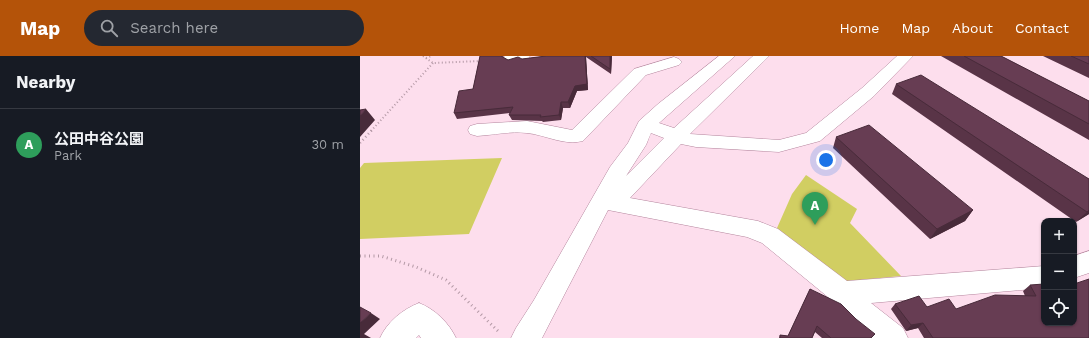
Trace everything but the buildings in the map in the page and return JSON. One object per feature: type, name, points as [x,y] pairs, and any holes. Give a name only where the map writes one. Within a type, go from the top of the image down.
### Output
[{"type":"street","points":[[489,125],[527,127],[555,134],[576,137],[640,72],[695,68],[728,56]]},
{"type":"street","points":[[607,202],[762,56]]},
{"type":"street","points":[[646,126],[696,141],[779,146],[813,137],[868,92],[906,56]]},
{"type":"street","points":[[643,57],[695,68],[735,81]]},
{"type":"street","points":[[526,338],[607,202],[620,167],[636,145],[646,126],[664,108],[695,68]]},
{"type":"street","points":[[607,202],[750,228],[770,236],[843,293],[864,315],[893,338]]},
{"type":"street","points":[[1077,266],[1089,262]]},
{"type":"street","points":[[843,293],[1041,276]]},
{"type":"street","points":[[395,338],[420,316],[441,338]]},
{"type":"path","points":[[423,56],[433,63],[493,61],[516,57]]},
{"type":"path","points":[[426,58],[432,56]]},
{"type":"path","points":[[360,143],[433,63]]},
{"type":"path","points":[[373,120],[380,120]]},
{"type":"path","points":[[360,256],[381,256],[416,267],[446,280],[505,338]]},
{"type":"shaded area","points":[[502,158],[469,234],[360,239],[360,168],[364,163]]},
{"type":"shaded area","points":[[806,175],[857,209],[850,223],[901,276],[839,282],[777,228],[792,194]]},
{"type":"place","name":"公田中谷公園","points":[[815,225]]}]
